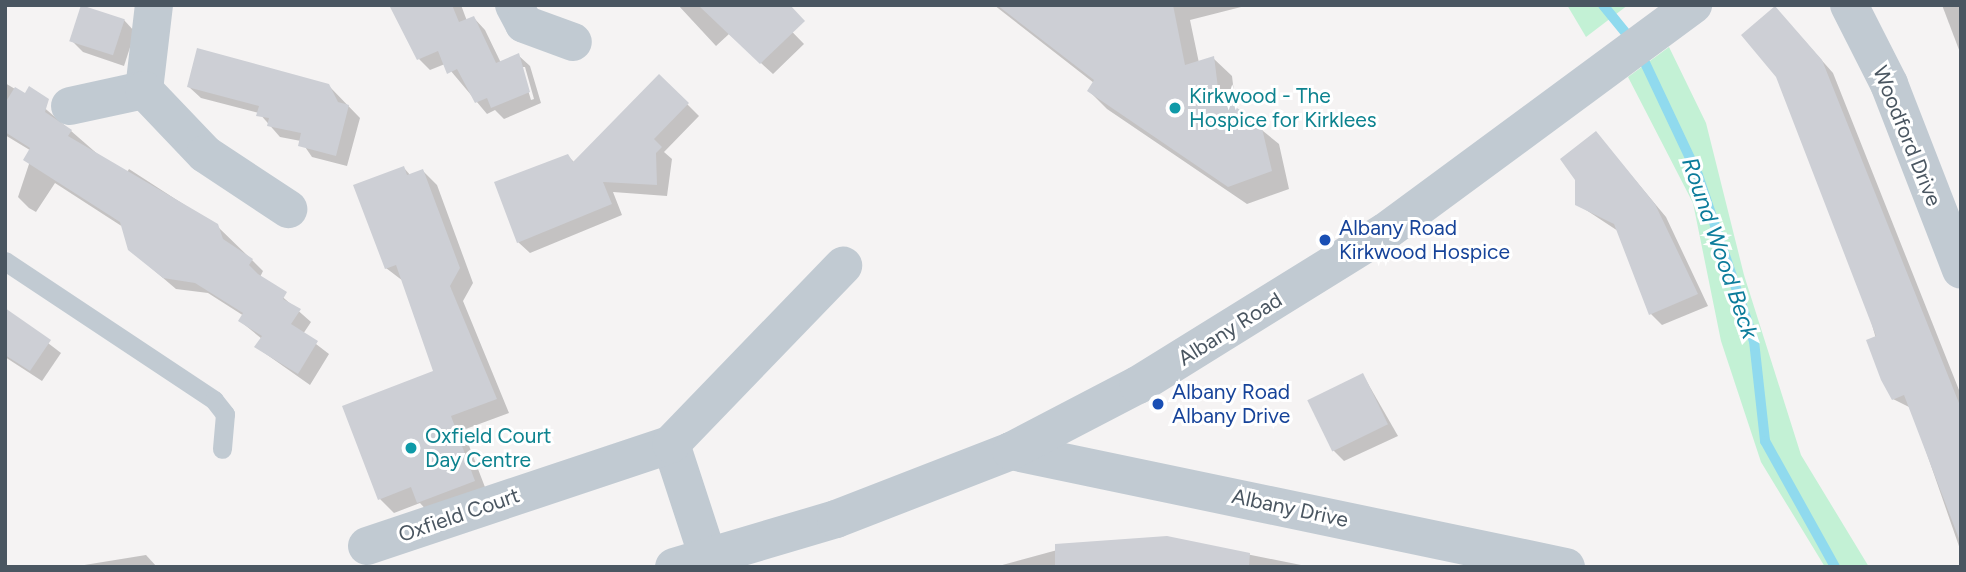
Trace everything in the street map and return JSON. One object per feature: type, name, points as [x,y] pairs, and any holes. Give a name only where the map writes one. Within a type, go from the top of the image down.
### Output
[{"type":"street","points":[[144,90],[154,5]]},
{"type":"street","points":[[514,5],[524,24],[573,42]]},
{"type":"street","name":"Woodford Drive","points":[[1849,5],[1889,84],[1961,270]]},
{"type":"street","name":"Albany Road","points":[[691,562],[836,519],[1011,451],[1139,385],[1385,232],[1678,16]]},
{"type":"street","points":[[70,106],[144,90]]},
{"type":"street","points":[[144,90],[205,154],[288,209]]},
{"type":"street","name":"Oxfield Court","points":[[367,546],[671,444],[843,266]]},
{"type":"street","points":[[671,444],[691,562]]},
{"type":"street","name":"Albany Drive","points":[[1011,451],[1566,567]]},
{"type":"lane","points":[[5,261],[214,400],[225,414],[222,449]]},
{"type":"green space","points":[[1567,5],[1628,5],[1586,37]]},
{"type":"green space","points":[[1669,47],[1706,123],[1744,275],[1801,455],[1869,567],[1825,567],[1761,462],[1721,341],[1693,203],[1628,77]]},
{"type":"building","points":[[81,5],[125,19],[113,55],[69,41]]},
{"type":"building","points":[[389,5],[452,5],[459,22],[474,16],[496,63],[519,53],[530,92],[491,108],[487,98],[475,103],[457,69],[447,74],[438,51],[417,60]]},
{"type":"building","points":[[698,5],[790,5],[805,21],[760,64]]},
{"type":"building","name":"Kirkwood - The Hospice for Kirklees","points":[[997,5],[1173,5],[1185,65],[1214,56],[1219,96],[1261,124],[1272,171],[1228,187],[1087,91],[1094,80]]},
{"type":"building","points":[[1775,6],[1822,60],[1961,408],[1961,544],[1904,395],[1892,400],[1881,380],[1866,340],[1876,336],[1776,77],[1741,35]]},
{"type":"building","points":[[197,48],[329,84],[338,102],[349,105],[336,156],[298,146],[301,133],[267,126],[269,118],[256,116],[259,106],[187,87]]},
{"type":"building","points":[[659,74],[689,103],[654,139],[662,147],[656,153],[657,185],[603,182],[612,204],[517,243],[494,182],[568,154],[573,162]]},
{"type":"building","points":[[29,86],[49,99],[45,112],[72,130],[68,136],[218,224],[223,239],[253,259],[249,265],[258,274],[287,292],[283,299],[301,309],[291,324],[318,341],[298,374],[254,347],[262,336],[238,321],[243,313],[195,283],[163,278],[128,250],[120,222],[23,160],[30,148],[5,132],[5,103],[15,87],[25,93]]},
{"type":"building","points":[[1596,131],[1655,204],[1698,294],[1649,315],[1614,224],[1575,205],[1575,180],[1560,159]]},
{"type":"building","points":[[404,166],[407,175],[423,169],[460,268],[450,286],[497,399],[451,416],[475,481],[417,503],[411,487],[378,500],[342,406],[433,371],[396,265],[385,269],[353,185]]},
{"type":"building","points":[[5,308],[51,340],[30,371],[5,355]]},
{"type":"building","points":[[1363,373],[1388,424],[1332,451],[1307,400]]},
{"type":"building","points":[[1167,536],[1250,553],[1249,567],[1055,567],[1055,544]]},
{"type":"waterway","name":"Round Wood Beck","points":[[1603,5],[1638,48],[1698,175],[1754,341],[1765,441],[1835,567]]},
{"type":"place","name":"Kirkwood - The Hospice for Kirklees","points":[[1175,108]]},
{"type":"place","name":"Albany Road Kirkwood Hospice","points":[[1325,240]]},
{"type":"place","name":"Albany Road Albany Drive","points":[[1158,404]]},
{"type":"place","name":"Oxfield Court Day Centre","points":[[411,448]]}]
